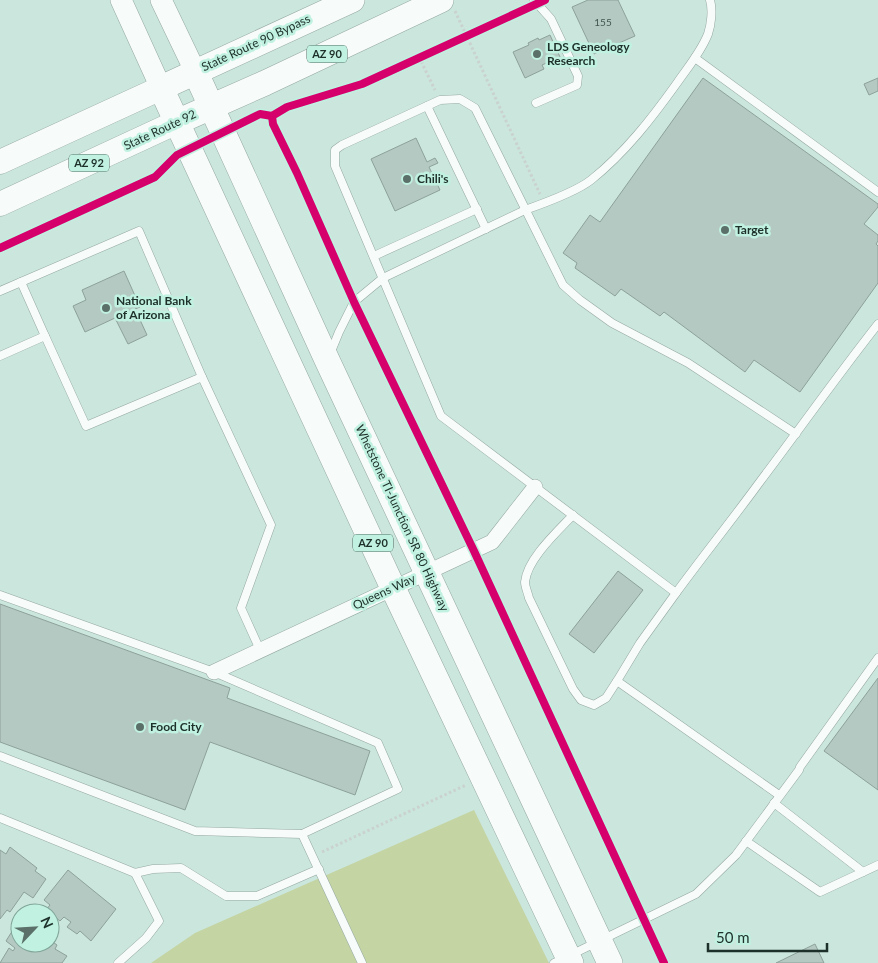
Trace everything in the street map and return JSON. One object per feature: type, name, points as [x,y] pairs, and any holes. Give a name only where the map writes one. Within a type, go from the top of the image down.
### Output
[{"type":"highway","name":"State Route 90 Bypass","points":[[161,88],[352,0]]},
{"type":"highway","name":"AZ 90","points":[[212,106],[448,4]]},
{"type":"highway","name":"Whetstone TI-Junction SR 80 Highway","points":[[195,71],[327,360],[605,952]]},
{"type":"highway","name":"AZ 90","points":[[161,88],[482,777],[565,961]]},
{"type":"highway","name":"State Route 92","points":[[177,122],[212,106]]},
{"type":"main road","points":[[0,162],[161,88],[121,0]]},
{"type":"main road","points":[[161,0],[195,71]]},
{"type":"main road","name":"State Route 92","points":[[0,204],[177,122]]},
{"type":"street","name":"Queens Way","points":[[214,672],[492,542],[535,488]]},
{"type":"lane","points":[[534,0],[551,20],[578,76],[577,85],[536,103]]},
{"type":"lane","points":[[327,360],[354,302],[383,278],[525,210],[544,204],[590,182],[647,125],[695,58],[708,33],[712,6],[710,0]]},
{"type":"lane","points":[[695,58],[878,192]]},
{"type":"lane","points":[[676,593],[442,416],[335,166],[335,150],[342,145],[440,100],[460,99],[475,108],[563,285],[612,323],[688,364],[796,434]]},
{"type":"lane","points":[[428,106],[486,229]]},
{"type":"lane","points":[[374,256],[477,209]]},
{"type":"lane","points":[[0,291],[139,231],[202,377],[271,525],[241,608],[260,650]]},
{"type":"lane","points":[[21,282],[86,426],[202,377]]},
{"type":"lane","points":[[573,515],[544,546],[528,570],[525,584],[529,598],[573,689],[581,700],[594,706],[606,698],[640,643],[676,593],[878,324]]},
{"type":"lane","points":[[0,356],[45,336]]},
{"type":"lane","points":[[0,595],[214,672],[378,742],[398,789],[302,834],[195,831],[0,756]]},
{"type":"lane","points":[[565,961],[605,952],[696,894],[736,855],[878,658]]},
{"type":"lane","points":[[617,682],[779,795]]},
{"type":"lane","points":[[774,803],[862,872]]},
{"type":"lane","points":[[0,818],[135,873],[153,869],[181,868],[226,896],[257,896],[319,869]]},
{"type":"lane","points":[[302,834],[314,856],[362,963]]},
{"type":"lane","points":[[746,841],[820,892],[878,864]]},
{"type":"lane","points":[[118,963],[146,938],[159,921],[135,873]]},
{"type":"path","points":[[448,4],[462,37],[544,204]]},
{"type":"path","points":[[462,37],[475,32]]},
{"type":"path","points":[[410,61],[423,55],[440,100]]},
{"type":"path","points":[[314,856],[482,777]]},
{"type":"green space","points":[[474,810],[549,963],[151,963],[195,933]]},
{"type":"building","points":[[588,0],[618,0],[635,36],[594,54],[572,7]]},
{"type":"building","name":"LDS Geneology Research","points":[[550,35],[560,57],[542,65],[544,69],[525,78],[513,52],[529,45],[528,43],[538,38],[539,40]]},
{"type":"building","name":"Target","points":[[703,78],[878,204],[878,207],[864,224],[878,235],[876,244],[878,246],[878,283],[800,392],[754,360],[745,372],[664,312],[660,316],[621,289],[615,296],[575,268],[577,263],[563,253],[590,215],[600,222]]},
{"type":"building","points":[[878,78],[878,91],[869,95],[864,84]]},
{"type":"building","name":"Chili's","points":[[416,138],[427,162],[435,158],[438,163],[429,167],[440,190],[395,211],[371,159]]},
{"type":"building","name":"National Bank of Arizona","points":[[124,271],[140,307],[135,309],[147,335],[128,344],[115,318],[85,332],[73,306],[86,300],[82,290]]},
{"type":"building","points":[[618,571],[643,590],[594,653],[569,634]]},
{"type":"building","points":[[0,604],[230,688],[227,698],[370,751],[355,795],[210,742],[185,810],[0,742]]},
{"type":"building","points":[[878,678],[878,790],[824,751]]},
{"type":"building","points":[[10,847],[37,868],[35,871],[46,879],[33,898],[24,892],[16,903],[10,903],[10,912],[7,910],[0,919],[0,850],[6,854]]},
{"type":"building","points":[[68,870],[116,909],[91,941],[80,931],[77,934],[67,927],[71,922],[64,917],[60,921],[60,903],[48,903],[44,900]]},
{"type":"building","points":[[10,935],[10,944],[6,941]]},
{"type":"building","points":[[815,944],[824,963],[776,963]]},
{"type":"building","points":[[9,948],[10,953],[60,952],[67,956],[62,963],[0,963]]},
{"type":"cycle path","points":[[545,0],[362,84],[287,107],[272,116],[273,124],[297,173],[354,302],[474,551],[664,963]]},
{"type":"cycle path","points":[[0,248],[155,177],[177,155],[260,114],[272,116]]},
{"type":"place","name":"LDS Geneology Research","points":[[537,54]]},
{"type":"place","name":"Chili's","points":[[407,179]]},
{"type":"place","name":"Target","points":[[725,230]]},
{"type":"place","name":"National Bank of Arizona","points":[[106,308]]},
{"type":"place","name":"Food City","points":[[140,727]]}]
